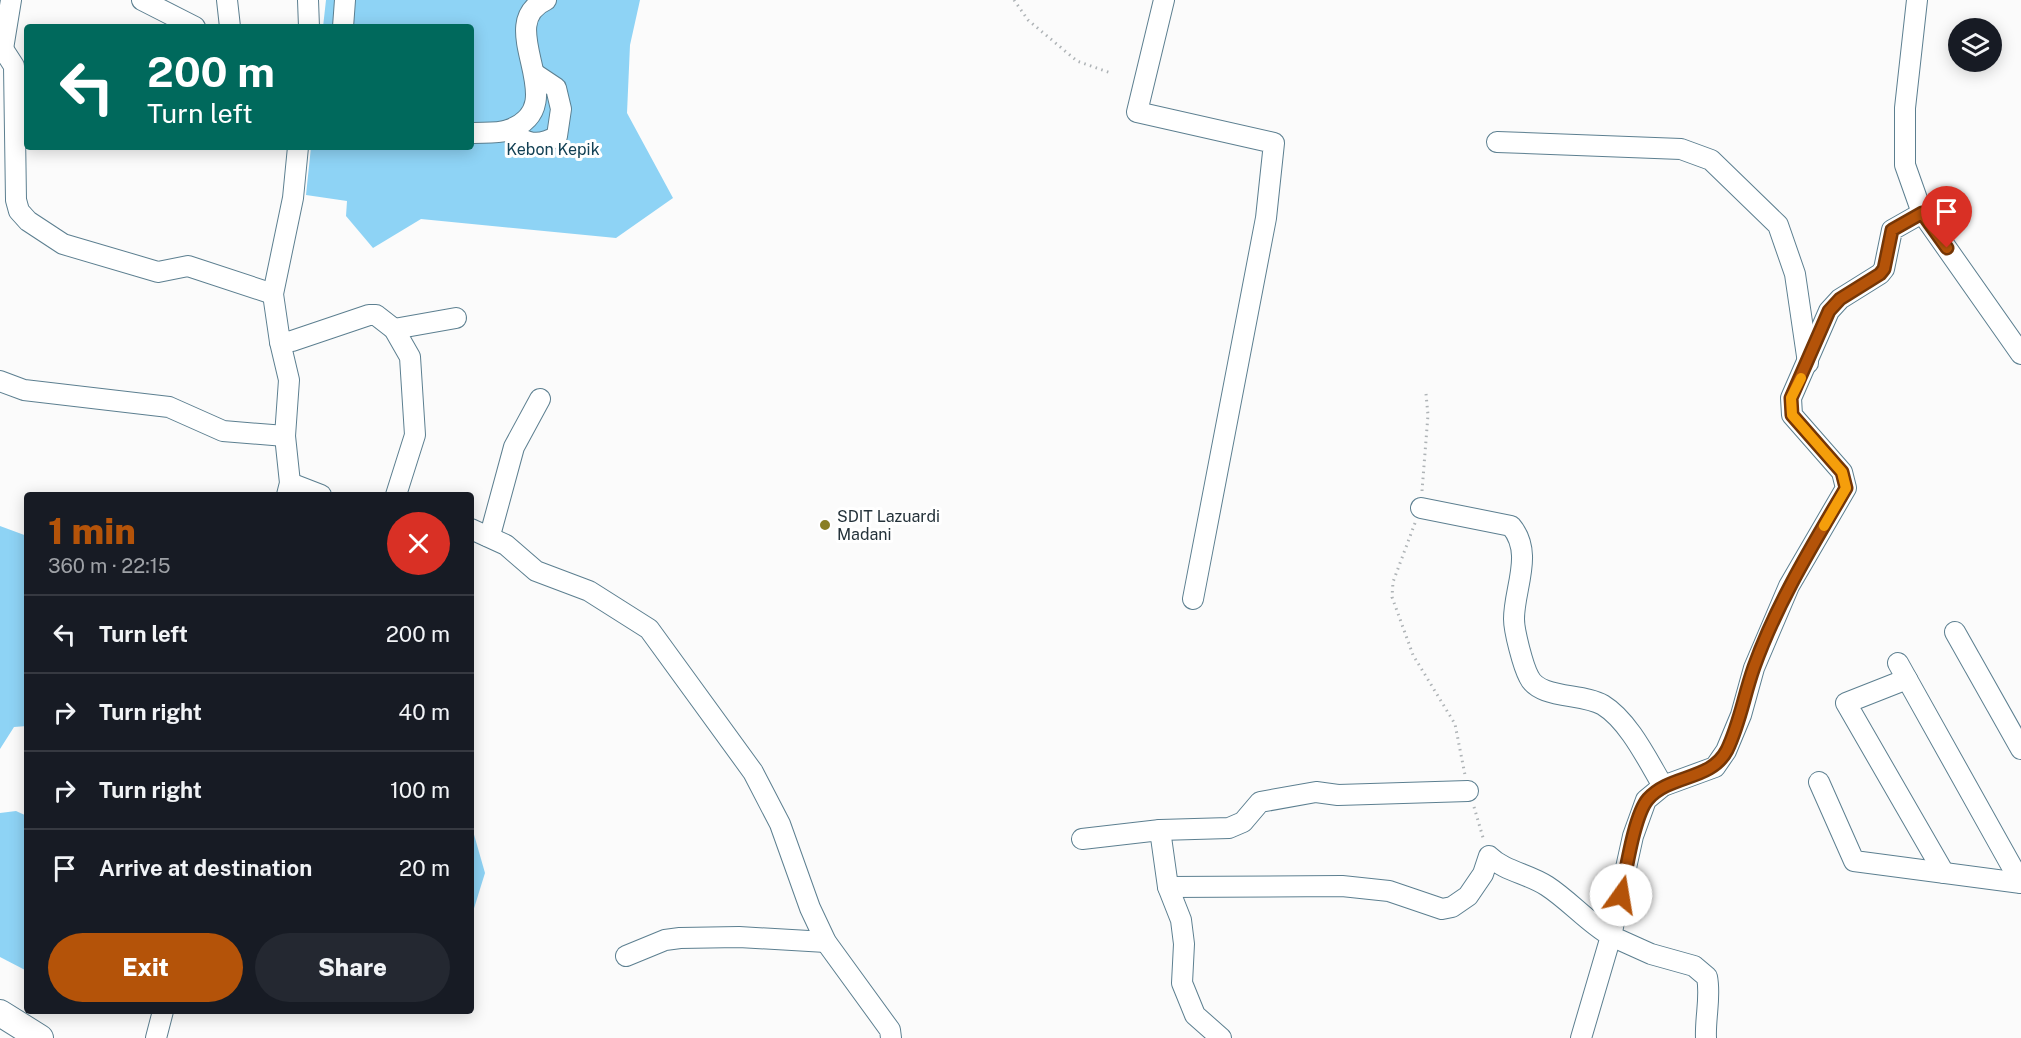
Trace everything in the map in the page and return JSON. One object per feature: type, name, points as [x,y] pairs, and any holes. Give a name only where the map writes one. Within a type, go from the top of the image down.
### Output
[{"type":"main road","points":[[0,1013],[40,1038]]},
{"type":"street","points":[[11,0],[1,49],[14,66],[16,200],[19,211],[28,221],[63,244],[158,272],[188,266],[273,294]]},
{"type":"street","points":[[142,0],[189,24]]},
{"type":"street","points":[[227,0],[230,24]]},
{"type":"street","points":[[308,0],[309,24]]},
{"type":"street","points":[[343,24],[345,0]]},
{"type":"street","points":[[474,133],[508,131],[529,118],[536,107],[535,74],[524,31],[528,16],[546,0]]},
{"type":"street","points":[[1164,0],[1137,112],[1274,143],[1266,218],[1193,599]]},
{"type":"street","points":[[1917,0],[1905,108],[1905,165],[1922,213],[2021,354]]},
{"type":"street","points":[[508,131],[526,144],[545,143],[557,136],[561,109],[556,88],[535,74]]},
{"type":"street","points":[[1497,142],[1681,149],[1711,160],[1778,225],[1795,274],[1808,363]]},
{"type":"street","points":[[298,150],[294,198],[273,294],[280,342],[289,380],[289,407],[285,436],[289,489],[305,492]]},
{"type":"street","points":[[1581,1038],[1611,936],[1633,836],[1646,800],[1663,786],[1715,767],[1726,751],[1741,715],[1754,668],[1789,586],[1846,488],[1842,472],[1792,415],[1791,398],[1829,311],[1840,299],[1880,274],[1884,269],[1892,230],[1922,213]]},
{"type":"street","points":[[280,342],[369,315],[376,315],[394,329],[410,357],[415,435],[397,492]]},
{"type":"street","points":[[394,329],[456,318]]},
{"type":"street","points":[[0,381],[24,390],[169,407],[223,431],[285,436]]},
{"type":"street","points":[[479,532],[492,528],[514,447],[540,399]]},
{"type":"street","points":[[1421,508],[1511,526],[1518,534],[1523,556],[1514,621],[1529,678],[1538,689],[1591,699],[1606,706],[1638,742],[1663,786]]},
{"type":"street","points":[[479,532],[506,545],[536,572],[589,591],[649,629],[753,771],[780,824],[810,908],[826,942],[890,1030],[891,1038]]},
{"type":"street","points":[[1955,632],[2021,749]]},
{"type":"street","points":[[1944,873],[1846,703],[1903,671],[2021,883]]},
{"type":"street","points":[[1819,782],[1854,861],[2021,883]]},
{"type":"street","points":[[1082,839],[1160,830],[1229,828],[1243,822],[1260,802],[1316,792],[1338,795],[1468,790]]},
{"type":"street","points":[[1160,830],[1168,887],[1181,920],[1184,944],[1182,983],[1195,1015],[1201,1038]]},
{"type":"street","points":[[1168,887],[1342,886],[1389,891],[1442,909],[1452,907],[1468,896],[1483,874],[1489,856],[1496,863],[1532,876],[1550,887],[1593,925],[1611,936],[1650,954],[1694,966],[1707,977],[1710,990],[1705,1020],[1706,1038]]},
{"type":"street","points":[[626,956],[665,940],[680,938],[739,937],[826,942]]},
{"type":"street","points":[[156,1038],[162,1014]]},
{"type":"street","points":[[1195,1015],[1221,1038]]},
{"type":"path","points":[[1014,0],[1028,20],[1077,61],[1110,73]]},
{"type":"path","points":[[1426,394],[1428,415],[1421,508],[1392,582],[1392,597],[1413,655],[1455,724],[1468,790],[1489,856]]},
{"type":"green space","name":"Kebon Kepik","points":[[326,0],[640,0],[630,45],[627,113],[673,198],[616,238],[421,219],[373,248],[346,216],[347,201],[306,195],[311,150],[474,150],[474,24],[323,24]]},
{"type":"green space","points":[[0,526],[24,535],[24,726],[14,727],[0,749]]},
{"type":"green space","points":[[16,811],[24,815],[24,969],[0,957],[0,813]]},
{"type":"green space","points":[[474,834],[485,873],[474,908]]},
{"type":"slow traffic","points":[[1801,378],[1791,398],[1792,415],[1842,472],[1846,488],[1824,526]]},
{"type":"place","name":"SDIT Lazuardi Madani","points":[[825,525]]},
{"type":"route","points":[[1621,895],[1633,836],[1646,800],[1663,786],[1715,767],[1726,751],[1741,715],[1754,668],[1789,586],[1846,488],[1842,472],[1792,415],[1791,398],[1829,311],[1840,299],[1880,274],[1884,269],[1892,230],[1922,213],[1947,248]]}]
